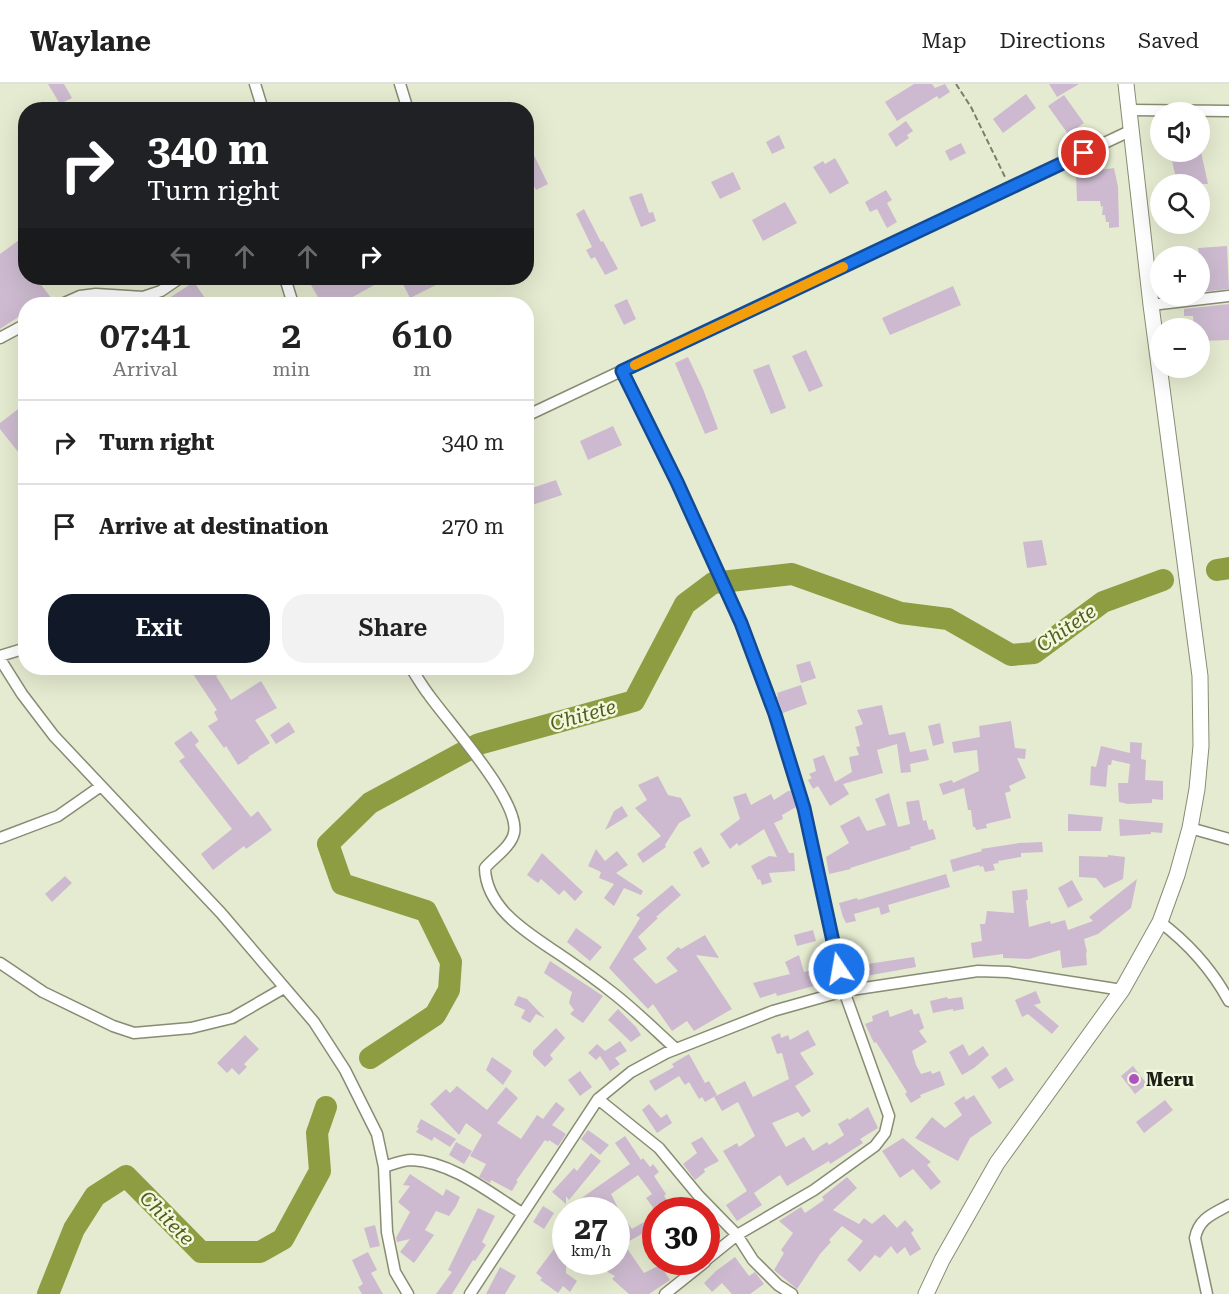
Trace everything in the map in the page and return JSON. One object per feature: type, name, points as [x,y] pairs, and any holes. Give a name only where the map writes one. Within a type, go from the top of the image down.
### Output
[{"type":"main road","points":[[1126,84],[1150,295]]},
{"type":"main road","points":[[926,1294],[942,1260],[997,1163],[1122,990],[1160,922],[1177,875],[1190,828],[1201,746],[1200,676],[1151,306]]},
{"type":"street","points":[[255,84],[261,102]]},
{"type":"street","points":[[400,84],[406,102]]},
{"type":"street","points":[[1130,110],[1229,111]]},
{"type":"street","points":[[534,412],[1132,130]]},
{"type":"street","points":[[78,297],[96,294],[143,297],[161,291],[170,285]]},
{"type":"street","points":[[1210,298],[1229,296]]},
{"type":"street","points":[[0,338],[18,328]]},
{"type":"street","points":[[622,371],[677,482],[736,612],[775,714],[804,808],[844,991],[890,1116],[885,1133],[875,1146],[814,1190],[737,1235],[720,1249]]},
{"type":"street","points":[[18,651],[0,657],[22,694],[54,736],[221,913],[314,1022],[345,1070],[377,1134],[384,1167],[387,1232],[395,1272],[408,1294]]},
{"type":"street","points":[[416,675],[495,782],[512,812],[515,832],[510,843],[485,868],[485,881],[494,897],[524,931],[614,993],[676,1049]]},
{"type":"street","points":[[0,838],[58,816],[100,786]]},
{"type":"street","points":[[1190,828],[1229,839]]},
{"type":"street","points":[[1160,922],[1196,954],[1226,988],[1229,1001]]},
{"type":"street","points":[[0,963],[43,992],[113,1026],[134,1033],[190,1028],[232,1018],[284,988]]},
{"type":"street","points":[[470,1294],[598,1099],[631,1072],[676,1049],[773,1011],[844,991],[978,971],[1008,972],[1122,990]]},
{"type":"street","points":[[598,1099],[659,1148],[698,1195],[737,1235],[753,1260],[778,1285],[792,1294]]},
{"type":"street","points":[[384,1167],[410,1160],[431,1163],[461,1176],[522,1213]]},
{"type":"street","points":[[1207,1294],[1195,1238],[1196,1231],[1200,1223],[1229,1204]]},
{"type":"street","points":[[665,1294],[689,1275]]},
{"type":"path","points":[[956,84],[1010,187]]},
{"type":"building","points":[[48,84],[64,84],[72,98],[59,102]]},
{"type":"building","points":[[914,84],[932,84],[935,88],[945,84],[950,92],[939,99],[937,96],[897,121],[885,102]]},
{"type":"building","points":[[1049,84],[1079,84],[1057,97]]},
{"type":"building","points":[[1026,94],[1036,108],[1003,133],[993,119]]},
{"type":"building","points":[[1064,95],[1084,123],[1068,134],[1048,106]]},
{"type":"building","points":[[906,121],[913,131],[907,135],[909,138],[896,147],[888,134]]},
{"type":"building","points":[[779,135],[785,148],[772,154],[766,142]]},
{"type":"building","points":[[961,143],[966,153],[950,161],[945,151]]},
{"type":"building","points":[[534,155],[548,184],[536,190],[534,186]]},
{"type":"building","points":[[835,158],[849,183],[830,194],[813,167]]},
{"type":"building","points":[[1172,162],[1203,162],[1206,174],[1175,174]]},
{"type":"building","points":[[1098,163],[1100,170],[1114,168],[1118,187],[1119,227],[1109,228],[1109,222],[1106,222],[1105,215],[1102,215],[1103,206],[1101,207],[1100,201],[1077,201],[1076,173],[1086,173],[1082,166]]},
{"type":"building","points":[[733,172],[741,189],[720,199],[711,182]]},
{"type":"building","points":[[886,190],[892,200],[887,203],[897,222],[887,228],[877,209],[870,212],[865,202]]},
{"type":"building","points":[[642,193],[649,213],[653,212],[656,221],[641,227],[629,197]]},
{"type":"building","points":[[785,202],[797,223],[763,241],[752,220]]},
{"type":"building","points":[[584,209],[618,269],[605,275],[595,257],[591,259],[586,250],[592,247],[576,214]]},
{"type":"building","points":[[18,241],[18,285],[41,285],[50,297],[18,297],[18,317],[0,329],[0,254]]},
{"type":"building","points":[[1227,246],[1229,289],[1210,291],[1210,247]]},
{"type":"building","points":[[189,285],[196,285],[204,297],[171,297]]},
{"type":"building","points":[[311,285],[374,285],[353,297],[318,297]]},
{"type":"building","points":[[404,285],[436,285],[412,297],[410,297]]},
{"type":"building","points":[[953,286],[961,305],[890,335],[882,318]]},
{"type":"building","points":[[627,299],[636,319],[624,325],[614,305]]},
{"type":"building","points":[[1229,304],[1229,340],[1210,341],[1210,318],[1184,316],[1184,309]]},
{"type":"building","points":[[806,350],[823,386],[809,392],[792,356]]},
{"type":"building","points":[[688,357],[718,429],[705,434],[675,363]]},
{"type":"building","points":[[769,364],[786,408],[771,414],[753,370]]},
{"type":"building","points":[[18,409],[18,452],[0,429],[0,423]]},
{"type":"building","points":[[613,426],[622,445],[588,460],[580,441]]},
{"type":"building","points":[[556,480],[562,495],[534,504],[534,487]]},
{"type":"building","points":[[1042,540],[1047,565],[1027,568],[1023,542]]},
{"type":"building","points":[[810,661],[816,678],[801,683],[796,665]]},
{"type":"building","points":[[194,675],[218,675],[216,676],[231,700],[261,681],[277,708],[255,720],[270,743],[238,765],[226,746],[224,748],[208,726],[218,720],[214,712],[217,710]]},
{"type":"building","points":[[801,685],[807,704],[783,713],[777,693]]},
{"type":"building","points":[[882,705],[889,735],[905,732],[910,752],[926,749],[929,760],[910,764],[911,772],[901,773],[897,744],[877,750],[883,773],[843,784],[849,794],[830,806],[818,786],[813,789],[808,780],[812,778],[809,774],[816,771],[813,759],[824,755],[835,782],[852,772],[849,757],[859,755],[856,747],[860,746],[855,727],[863,724],[857,710]]},
{"type":"building","points":[[1011,721],[1015,748],[1026,749],[1025,759],[1017,758],[1026,778],[1009,786],[1011,791],[1005,793],[1011,818],[986,824],[987,828],[976,830],[973,827],[971,810],[968,810],[964,788],[943,795],[939,784],[952,780],[953,783],[979,771],[977,750],[954,753],[952,742],[980,737],[979,726]]},
{"type":"building","points":[[289,722],[295,732],[276,744],[270,735]]},
{"type":"building","points":[[940,723],[944,743],[933,746],[928,726]]},
{"type":"building","points":[[191,731],[199,741],[195,745],[251,817],[258,811],[272,830],[246,849],[244,846],[213,870],[201,854],[232,829],[179,761],[185,757],[174,743]]},
{"type":"building","points":[[1130,742],[1142,743],[1141,759],[1146,760],[1145,780],[1163,781],[1163,800],[1152,799],[1152,803],[1119,802],[1118,783],[1128,783],[1130,764],[1112,760],[1111,765],[1108,765],[1106,787],[1090,785],[1091,766],[1096,767],[1101,746],[1130,753]]},
{"type":"building","points":[[658,776],[668,795],[681,798],[691,816],[679,823],[665,845],[666,847],[643,863],[637,854],[661,836],[635,808],[647,800],[638,785]]},
{"type":"building","points":[[791,791],[796,807],[782,815],[783,819],[774,823],[789,853],[794,853],[795,871],[769,873],[772,882],[762,885],[751,866],[769,856],[777,857],[764,829],[739,846],[737,843],[730,849],[720,834],[740,819],[733,797],[746,793],[751,805],[771,794],[774,800]]},
{"type":"building","points":[[889,793],[898,827],[910,824],[906,802],[919,800],[923,821],[926,820],[929,830],[933,829],[936,839],[851,869],[829,874],[826,857],[849,843],[840,826],[859,816],[867,831],[886,825],[875,799]]},
{"type":"building","points":[[622,806],[628,816],[605,830],[614,811]]},
{"type":"building","points":[[1068,814],[1103,817],[1101,831],[1068,831]]},
{"type":"building","points":[[1119,819],[1163,823],[1162,833],[1120,836]]},
{"type":"building","points":[[1042,842],[1043,852],[1021,853],[1021,857],[998,861],[999,863],[993,864],[995,870],[985,872],[983,866],[979,865],[953,872],[950,860],[982,851],[981,849]]},
{"type":"building","points":[[701,847],[710,863],[702,868],[693,852]]},
{"type":"building","points":[[596,849],[605,861],[617,851],[628,865],[616,873],[643,891],[641,895],[624,888],[614,906],[604,898],[614,884],[599,878],[601,872],[588,866]]},
{"type":"building","points":[[542,853],[583,892],[575,901],[564,890],[559,895],[541,879],[538,883],[527,875]]},
{"type":"building","points":[[1108,855],[1125,857],[1123,879],[1104,888],[1096,878],[1079,877],[1079,856],[1108,857]]},
{"type":"building","points":[[946,874],[950,887],[888,905],[890,912],[881,915],[879,907],[854,914],[856,921],[846,923],[843,917],[839,903],[857,898],[858,900]]},
{"type":"building","points":[[65,876],[72,883],[52,902],[45,894]]},
{"type":"building","points":[[1137,879],[1131,908],[1098,934],[1084,939],[1087,965],[1062,968],[1060,950],[1029,959],[1003,958],[1003,954],[973,958],[971,943],[982,941],[980,924],[985,924],[987,911],[1014,913],[1012,891],[1027,889],[1029,927],[1050,921],[1051,924],[1065,920],[1068,930],[1093,921],[1089,917]]},
{"type":"building","points":[[1072,880],[1083,900],[1068,908],[1058,888]]},
{"type":"building","points":[[672,885],[681,895],[638,937],[647,949],[633,959],[656,984],[678,971],[666,958],[678,947],[681,949],[705,935],[719,958],[696,955],[732,1009],[694,1031],[687,1021],[672,1031],[653,1004],[648,1009],[609,968],[640,918],[636,915]]},
{"type":"building","points":[[576,928],[602,947],[590,961],[567,942]]},
{"type":"building","points":[[813,930],[816,941],[797,946],[794,935]]},
{"type":"building","points":[[799,955],[804,972],[820,968],[825,983],[777,996],[776,993],[760,998],[753,983],[790,974],[785,962]]},
{"type":"building","points":[[853,955],[854,966],[914,957],[916,967],[849,979],[844,956]]},
{"type":"building","points":[[550,961],[603,996],[583,1023],[570,1014],[574,1010],[569,1003],[572,992],[544,973]]},
{"type":"building","points":[[1036,991],[1041,1003],[1034,1005],[1059,1026],[1052,1034],[1028,1014],[1022,1017],[1015,1000]]},
{"type":"building","points":[[518,996],[527,999],[545,1018],[536,1014],[530,1023],[521,1018],[525,1010],[514,1005]]},
{"type":"building","points":[[947,997],[948,999],[962,997],[964,1009],[933,1013],[930,1001]]},
{"type":"building","points":[[618,1009],[641,1035],[631,1042],[608,1020]]},
{"type":"building","points":[[912,1009],[914,1015],[919,1013],[924,1028],[919,1031],[927,1042],[912,1051],[916,1065],[921,1074],[940,1071],[945,1085],[920,1095],[921,1097],[911,1103],[905,1094],[907,1092],[876,1042],[874,1043],[865,1024],[873,1021],[872,1016],[888,1010],[890,1017]]},
{"type":"building","points":[[556,1028],[565,1038],[550,1055],[553,1059],[545,1067],[533,1055],[533,1051]]},
{"type":"building","points":[[808,1030],[816,1045],[800,1053],[814,1074],[795,1086],[811,1111],[802,1117],[798,1112],[772,1123],[786,1147],[804,1137],[813,1151],[827,1142],[829,1145],[844,1135],[838,1124],[848,1118],[849,1120],[868,1107],[878,1128],[860,1139],[863,1143],[830,1164],[829,1161],[787,1186],[780,1175],[754,1193],[762,1205],[737,1221],[726,1205],[747,1191],[723,1151],[737,1143],[739,1147],[755,1136],[738,1102],[722,1111],[714,1097],[745,1081],[753,1097],[789,1079],[782,1053],[777,1054],[771,1037],[780,1033],[781,1038],[788,1035],[790,1040]]},
{"type":"building","points":[[245,1035],[259,1049],[244,1064],[247,1067],[239,1075],[232,1068],[227,1073],[217,1063]]},
{"type":"building","points":[[620,1041],[627,1051],[615,1058],[620,1064],[610,1071],[600,1056],[596,1060],[588,1053],[597,1044],[605,1051]]},
{"type":"building","points":[[963,1044],[969,1056],[983,1046],[989,1055],[962,1075],[949,1052]]},
{"type":"building","points":[[689,1054],[705,1083],[709,1081],[717,1095],[705,1102],[702,1097],[699,1099],[689,1082],[685,1085],[679,1076],[655,1091],[649,1081],[674,1067],[672,1064]]},
{"type":"building","points":[[492,1057],[512,1071],[503,1085],[486,1070]]},
{"type":"building","points":[[1133,1066],[1147,1084],[1135,1094],[1121,1076]]},
{"type":"building","points":[[1006,1067],[1014,1080],[999,1089],[991,1077]]},
{"type":"building","points":[[580,1071],[592,1087],[580,1096],[568,1080]]},
{"type":"building","points":[[457,1086],[487,1110],[506,1087],[518,1098],[497,1123],[521,1139],[537,1115],[543,1119],[556,1102],[565,1109],[552,1125],[566,1134],[558,1146],[545,1140],[516,1181],[518,1181],[512,1191],[491,1180],[490,1183],[479,1177],[486,1164],[470,1156],[482,1135],[466,1123],[459,1135],[430,1104],[446,1089],[450,1093]]},
{"type":"building","points":[[974,1095],[992,1123],[970,1138],[958,1161],[915,1138],[932,1117],[945,1128],[962,1115],[954,1103],[964,1096],[966,1100]]},
{"type":"building","points":[[1165,1100],[1173,1110],[1144,1133],[1136,1122]]},
{"type":"building","points":[[649,1104],[661,1118],[667,1114],[672,1123],[657,1133],[642,1110]]},
{"type":"building","points":[[421,1119],[456,1139],[450,1147],[434,1137],[432,1141],[416,1132]]},
{"type":"building","points":[[588,1130],[609,1145],[600,1155],[581,1139]]},
{"type":"building","points":[[625,1136],[641,1160],[643,1158],[650,1167],[653,1164],[659,1172],[654,1176],[666,1194],[665,1197],[648,1197],[652,1194],[638,1175],[611,1194],[612,1197],[583,1197],[630,1164],[615,1143]]},
{"type":"building","points":[[702,1137],[719,1161],[704,1169],[705,1172],[695,1180],[683,1164],[697,1153],[691,1143]]},
{"type":"building","points":[[903,1138],[931,1162],[927,1165],[941,1182],[931,1190],[913,1169],[900,1178],[882,1151]]},
{"type":"building","points":[[456,1142],[472,1151],[464,1164],[449,1155]]},
{"type":"building","points":[[591,1153],[601,1161],[571,1197],[558,1197],[552,1192],[574,1168],[577,1171]]},
{"type":"building","points":[[410,1174],[443,1196],[446,1189],[460,1197],[449,1216],[436,1211],[425,1230],[434,1235],[414,1263],[400,1252],[410,1239],[397,1242],[396,1238],[410,1212],[398,1202],[410,1186],[403,1185]]},
{"type":"building","points":[[847,1177],[857,1188],[833,1210],[859,1224],[864,1218],[872,1224],[884,1214],[897,1228],[905,1220],[914,1230],[911,1233],[921,1249],[910,1256],[905,1247],[897,1254],[891,1246],[880,1258],[875,1255],[860,1272],[847,1260],[863,1241],[842,1226],[829,1240],[831,1242],[820,1254],[797,1289],[774,1270],[784,1253],[781,1250],[793,1233],[779,1221],[801,1207],[805,1213],[824,1200],[822,1197]]},
{"type":"building","points":[[543,1206],[552,1212],[552,1216],[544,1229],[533,1222]]},
{"type":"building","points":[[478,1208],[495,1216],[482,1242],[486,1245],[475,1261],[473,1260],[452,1294],[436,1294],[452,1272],[448,1270]]},
{"type":"building","points":[[642,1223],[642,1234],[630,1241],[630,1226],[632,1229]]},
{"type":"building","points":[[375,1225],[380,1246],[370,1248],[364,1228]]},
{"type":"building","points":[[368,1252],[377,1270],[371,1273],[383,1294],[362,1294],[358,1287],[363,1284],[352,1260]]},
{"type":"building","points":[[552,1252],[552,1275],[569,1275],[577,1281],[570,1292],[563,1286],[558,1293],[540,1280],[542,1278],[536,1273]]},
{"type":"building","points":[[630,1253],[642,1270],[642,1275],[667,1275],[670,1280],[649,1294],[629,1294],[612,1279],[615,1276],[613,1275],[630,1275]]},
{"type":"building","points":[[735,1257],[749,1276],[755,1272],[764,1284],[750,1294],[732,1294],[722,1283],[712,1292],[704,1283],[712,1275],[720,1275],[720,1268]]},
{"type":"building","points":[[500,1267],[516,1276],[505,1294],[486,1294]]},
{"type":"waterway","name":"Chitete","points":[[1217,570],[1229,568]]},
{"type":"waterway","name":"Chitete","points":[[370,1058],[435,1015],[449,990],[451,962],[426,911],[342,884],[328,844],[370,803],[479,744],[634,701],[685,604],[713,583],[792,574],[901,613],[948,619],[1011,655],[1034,653],[1103,602],[1163,580]]},
{"type":"waterway","name":"Chitete","points":[[48,1294],[74,1229],[95,1196],[126,1176],[201,1252],[260,1252],[283,1239],[320,1171],[317,1133],[326,1107]]},
{"type":"slow traffic","points":[[635,365],[843,267]]},
{"type":"place","name":"Meru","points":[[1134,1079]]},
{"type":"route","points":[[839,969],[804,808],[775,714],[741,623],[677,482],[622,371],[1084,153]]}]
